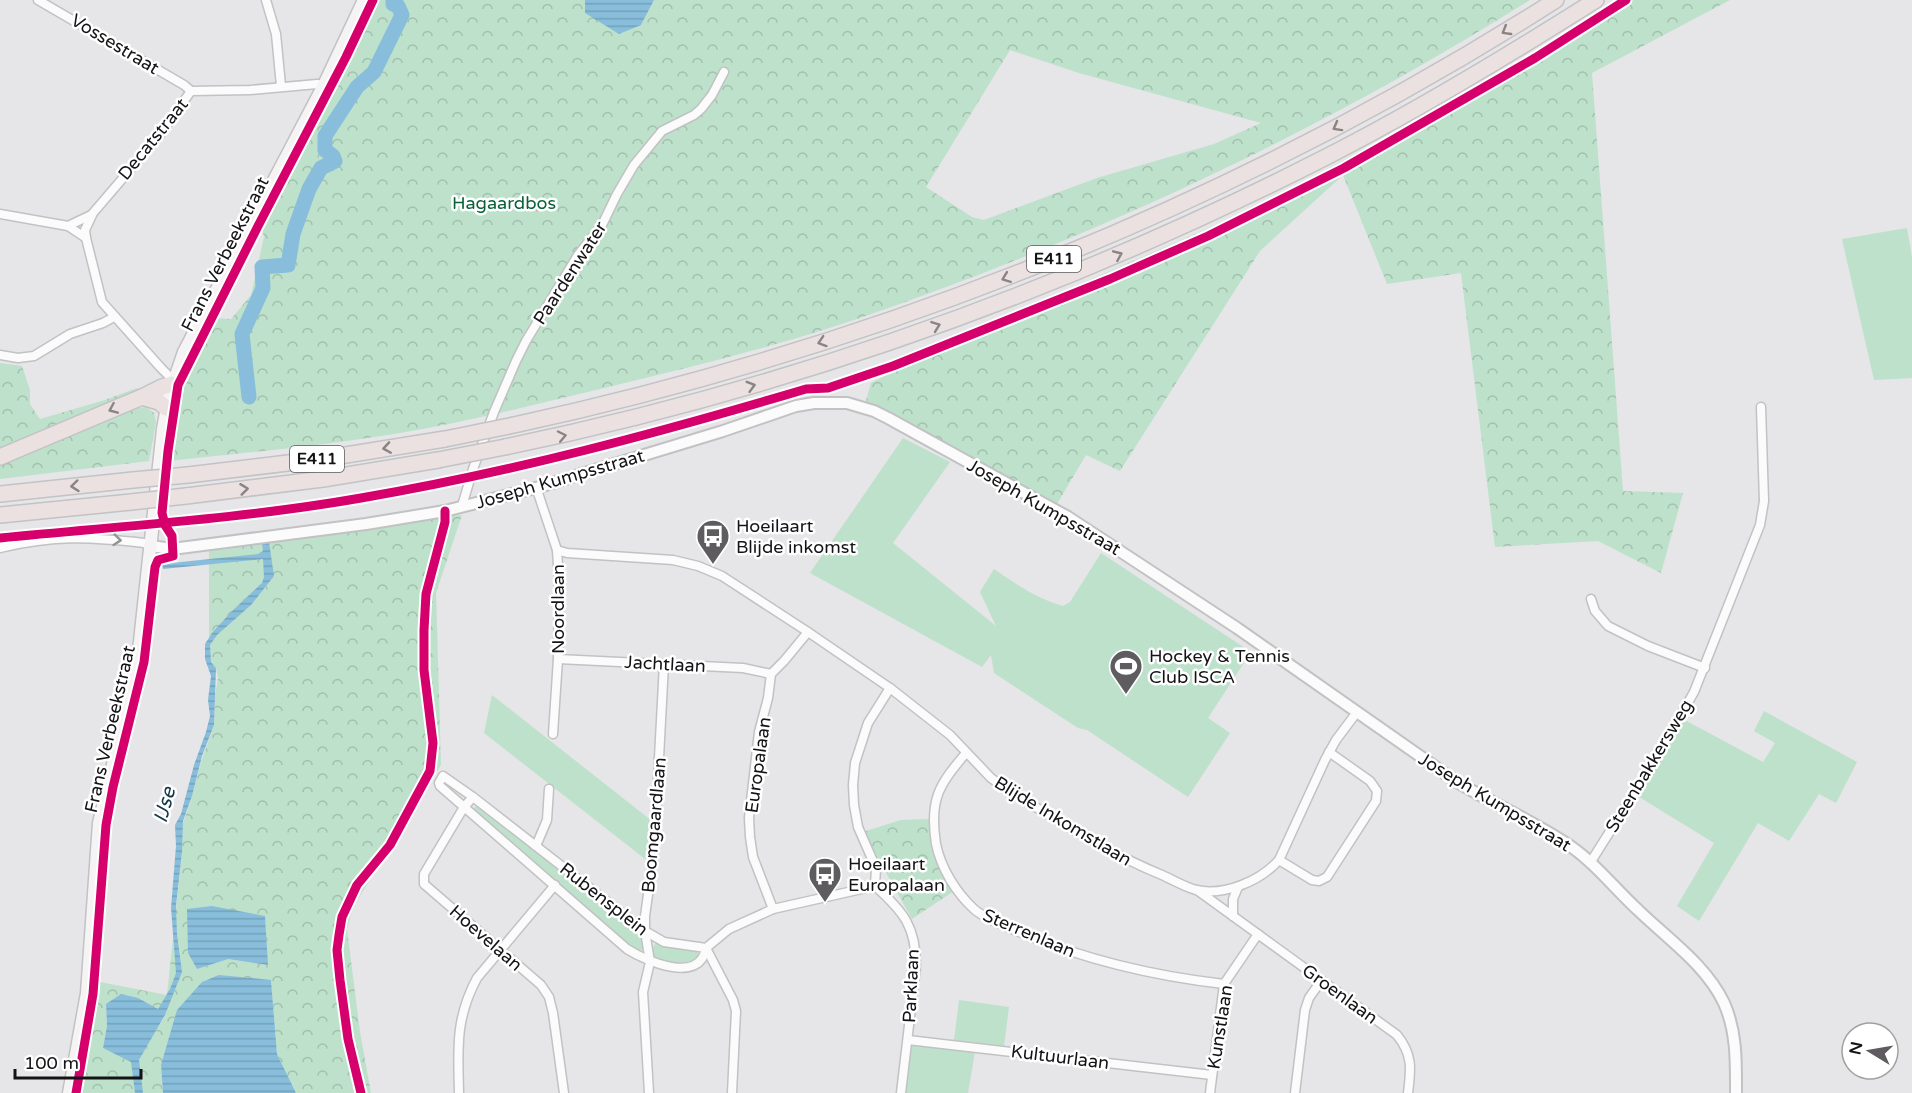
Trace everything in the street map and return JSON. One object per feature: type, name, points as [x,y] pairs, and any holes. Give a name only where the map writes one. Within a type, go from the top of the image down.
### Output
[{"type":"highway","name":"E411","points":[[0,494],[321,459],[445,438],[672,387],[780,356],[907,315],[1022,272],[1121,231],[1226,183],[1320,137],[1510,29],[1556,0]]},
{"type":"highway","name":"E411","points":[[0,515],[323,480],[438,460],[578,432],[787,376],[913,335],[1016,297],[1217,211],[1331,155],[1523,46],[1596,0]]},
{"type":"highway","points":[[0,457],[173,382]]},
{"type":"highway","points":[[142,397],[159,402],[166,408]]},
{"type":"main road","name":"Frans Verbeekstraat","points":[[69,1093],[87,993],[99,823],[138,660],[166,408],[173,382],[184,352],[324,85],[364,0]]},
{"type":"street","name":"Vossestraat","points":[[38,0],[184,85],[191,92]]},
{"type":"street","points":[[266,0],[276,34],[281,87]]},
{"type":"street","name":"Paardenwater","points":[[462,506],[494,412],[526,341],[578,255],[602,225],[634,165],[662,130],[694,115],[701,109],[712,95],[724,72]]},
{"type":"street","name":"Decatstraat","points":[[86,237],[85,230],[91,215],[159,135],[191,92],[324,85]]},
{"type":"street","points":[[0,214],[68,225],[86,237],[102,302],[173,382]]},
{"type":"street","points":[[68,225],[91,215]]},
{"type":"street","points":[[0,355],[18,358],[34,356],[70,334],[103,323],[114,316]]},
{"type":"street","name":"Joseph Kumpsstraat","points":[[151,546],[172,549],[445,512],[536,488],[723,431],[796,406],[836,402],[874,411],[1068,517],[1237,628],[1457,782],[1567,843],[1702,971],[1715,988],[1724,1004],[1734,1038],[1736,1093]]},
{"type":"street","name":"Steenbakkersweg","points":[[1590,863],[1657,757],[1694,692],[1760,525],[1763,513],[1761,407]]},
{"type":"street","name":"Noordlaan","points":[[536,488],[557,550],[558,658],[553,734]]},
{"type":"street","points":[[0,548],[38,540],[73,537],[144,543],[151,546]]},
{"type":"street","name":"Blijde Inkomstlaan","points":[[557,550],[567,553],[674,560],[699,566],[737,585],[890,688],[950,735],[991,778],[1018,797],[1131,863],[1196,890],[1238,887],[1274,867],[1329,752],[1357,712]]},
{"type":"street","points":[[1591,599],[1595,611],[1608,626],[1648,646],[1705,668]]},
{"type":"street","points":[[771,674],[808,632]]},
{"type":"street","name":"Jachtlaan","points":[[558,658],[743,668],[771,674]]},
{"type":"street","name":"Boomgaardlaan","points":[[649,1093],[643,992],[650,962],[645,916],[654,852],[664,664]]},
{"type":"street","name":"Europalaan","points":[[771,674],[768,698],[759,732],[749,818],[753,857],[773,909]]},
{"type":"street","points":[[732,1093],[736,1011],[733,1000],[706,948],[729,929],[773,909],[875,886],[876,868],[858,827],[853,785],[855,763],[868,723],[890,688]]},
{"type":"street","points":[[1279,860],[1312,880],[1319,881],[1327,877],[1376,801],[1377,791],[1370,781],[1329,752]]},
{"type":"street","name":"Sterrenlaan","points":[[966,753],[945,778],[939,790],[935,806],[934,827],[937,848],[944,869],[959,892],[975,910],[993,921],[1059,949],[1104,963],[1145,973],[1224,984]]},
{"type":"street","name":"Rubensplein","points":[[447,777],[645,931],[664,942],[706,948],[705,956],[700,962],[692,965],[675,967],[650,962],[627,949],[440,786],[440,778],[447,777]]},
{"type":"street","points":[[536,846],[547,820],[549,789]]},
{"type":"street","name":"Hoevelaan","points":[[473,797],[464,807],[424,874],[424,884],[540,985],[549,997],[564,1093]]},
{"type":"street","points":[[459,1093],[458,1046],[463,1010],[468,995],[477,978],[499,950],[555,885]]},
{"type":"street","name":"Parklaan","points":[[875,886],[893,902],[904,918],[912,931],[916,946],[916,966],[901,1093]]},
{"type":"street","points":[[1233,916],[1233,899],[1238,887]]},
{"type":"street","name":"Groenlaan","points":[[1196,890],[1397,1035],[1405,1045],[1409,1057],[1408,1093]]},
{"type":"street","name":"Kunstlaan","points":[[1210,1093],[1224,984],[1258,934]]},
{"type":"street","points":[[1295,1093],[1305,1010],[1309,998],[1321,981]]},
{"type":"street","name":"Kultuurlaan","points":[[908,1040],[1212,1075]]},
{"type":"green space","name":"Hagaardbos","points":[[377,0],[585,0],[585,13],[641,25],[654,0],[1530,0],[1370,94],[1204,178],[1034,253],[860,318],[698,365],[446,425],[338,442],[169,461],[180,415],[184,381],[215,318],[231,319],[251,295],[264,237],[262,229]],"holes":[[[1010,50],[1079,73],[1261,123],[1214,144],[1097,178],[984,220],[972,217],[926,187]]]},
{"type":"green space","points":[[1616,0],[1730,0],[1592,73],[1623,491],[1683,493],[1661,573],[1598,541],[1495,547],[1461,273],[1387,284],[1343,175],[1260,251],[1120,471],[1086,455],[1057,504],[865,404],[871,383],[961,336],[1218,224],[1326,170],[1483,82]]},
{"type":"green space","points":[[1907,228],[1912,257],[1912,378],[1874,380],[1842,239]]},
{"type":"green space","points":[[0,363],[22,366],[30,390],[30,404],[40,419],[137,388],[140,393],[0,451]]},
{"type":"green space","points":[[146,407],[154,413],[156,422],[149,461],[0,479],[0,465],[132,409]]},
{"type":"green space","name":"Hockey & Tennis Club ISCA","points":[[903,438],[950,462],[893,543],[996,626],[980,592],[994,569],[1036,595],[1063,606],[1070,602],[1101,553],[1251,652],[1208,718],[1230,733],[1188,797],[1087,730],[1078,728],[994,673],[991,655],[982,667],[810,573]]},
{"type":"green space","points":[[462,515],[436,593],[441,765],[358,899],[347,929],[360,1032],[371,1093],[296,1093],[277,1054],[271,980],[168,1047],[161,1065],[163,1093],[82,1093],[100,982],[167,995],[182,853],[182,826],[214,725],[218,678],[216,668],[211,662],[209,649],[209,548]],"holes":[[[265,916],[267,965],[228,959]],[[138,998],[165,1016],[139,1059],[135,1060],[103,1048],[107,1026],[106,1004]]]},
{"type":"green space","points":[[492,695],[652,821],[649,862],[484,733]]},
{"type":"green space","points":[[1764,711],[1857,762],[1836,803],[1819,794],[1789,841],[1758,823],[1699,921],[1677,906],[1714,843],[1636,795],[1681,718],[1763,762],[1775,743],[1754,731]]},
{"type":"green space","points":[[477,804],[640,932],[644,949],[636,951],[473,811]]},
{"type":"green space","points":[[930,819],[936,857],[954,891],[912,919],[871,846],[866,831],[901,820]]},
{"type":"green space","points":[[656,943],[672,948],[698,949],[698,956],[693,961],[669,964],[654,956],[653,947]]},
{"type":"green space","points":[[959,1000],[1009,1007],[1004,1046],[954,1040]]},
{"type":"green space","points":[[911,1044],[975,1052],[968,1093],[904,1093]]},
{"type":"water","points":[[585,0],[654,0],[641,25],[619,34],[585,13]]},
{"type":"water","points":[[269,542],[274,576],[251,605],[217,635],[210,645],[211,662],[216,668],[214,725],[202,756],[183,821],[176,906],[182,972],[165,1015],[139,1060],[143,1093],[135,1093],[131,1062],[103,1048],[107,1026],[106,1004],[121,994],[138,998],[158,1009],[176,973],[171,908],[176,846],[175,825],[181,814],[210,716],[208,700],[211,676],[205,659],[205,644],[231,612],[262,583],[264,577],[263,559],[163,569],[162,565],[258,554],[263,551],[262,543]]},
{"type":"water","points":[[212,906],[265,916],[268,965],[228,959],[197,969],[188,953],[187,909]]},
{"type":"water","points":[[219,975],[271,980],[277,1054],[296,1093],[163,1093],[161,1065],[177,1010],[202,982]]},
{"type":"waterway","name":"IJse","points":[[249,397],[242,334],[263,288],[262,267],[288,265],[293,234],[309,189],[321,168],[335,161],[333,156],[325,150],[325,136],[357,87],[374,72],[402,15],[398,6],[393,4],[393,0]]},
{"type":"cycle path","points":[[76,1093],[93,994],[106,825],[113,787],[144,662],[155,567],[158,560],[173,556],[172,536],[165,525],[162,513],[178,385],[373,0]]},
{"type":"cycle path","points":[[0,538],[226,517],[418,488],[530,464],[640,436],[806,389],[828,388],[893,366],[1110,279],[1208,236],[1344,168],[1535,58],[1626,0]]},
{"type":"cycle path","points":[[361,1093],[348,1039],[337,950],[339,935],[342,917],[357,885],[390,845],[430,771],[433,743],[424,670],[426,594],[445,522],[445,511]]},
{"type":"place","name":"Hoeilaart Blijde inkomst","points":[[713,565]]},
{"type":"place","name":"Hockey & Tennis Club ISCA","points":[[1126,695]]},
{"type":"place","name":"Hoeilaart Europalaan","points":[[825,903]]}]
